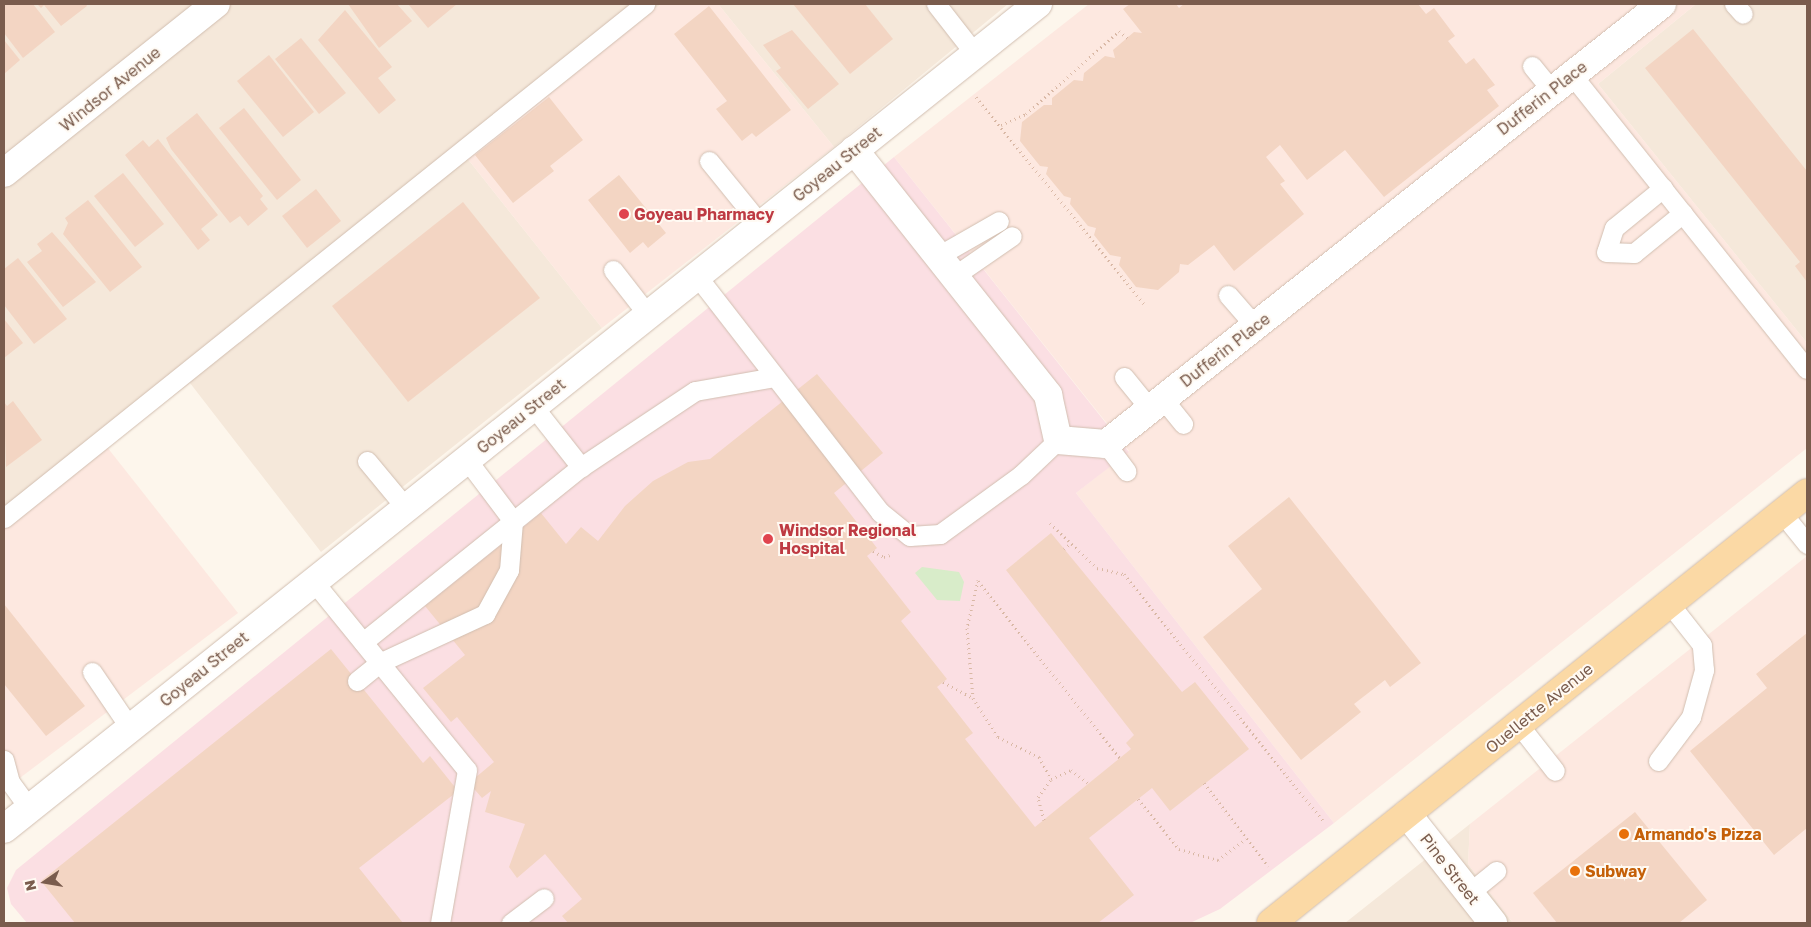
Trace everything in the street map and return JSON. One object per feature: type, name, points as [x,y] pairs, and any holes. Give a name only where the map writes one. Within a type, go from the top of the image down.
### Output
[{"type":"main road","name":"Ouellette Avenue","points":[[1271,923],[1807,493]]},
{"type":"street","name":"Windsor Avenue","points":[[4,174],[216,4]]},
{"type":"street","name":"Goyeau Street","points":[[4,829],[1038,4]]},
{"type":"street","name":"Dufferin Place","points":[[1106,444],[1662,4]]},
{"type":"street","points":[[854,150],[1048,395],[1058,440],[1106,444]]},
{"type":"street","name":"Pine Street","points":[[1407,814],[1493,923]]},
{"type":"lane","points":[[4,518],[645,4]]},
{"type":"lane","points":[[936,4],[975,54]]},
{"type":"lane","points":[[1532,66],[1562,83],[1663,188],[1807,369]]},
{"type":"lane","points":[[709,161],[761,225]]},
{"type":"lane","points":[[1663,188],[1614,228],[1606,252],[1634,253],[1682,213]]},
{"type":"lane","points":[[946,266],[999,221]]},
{"type":"lane","points":[[946,266],[1012,236]]},
{"type":"lane","points":[[613,270],[648,315]]},
{"type":"lane","points":[[697,276],[880,512],[910,536],[940,534],[1021,475],[1058,440]]},
{"type":"lane","points":[[1228,295],[1255,326]]},
{"type":"lane","points":[[363,642],[581,467],[695,390],[774,377]]},
{"type":"lane","points":[[1124,377],[1183,424]]},
{"type":"lane","points":[[533,406],[581,467]]},
{"type":"lane","points":[[1106,444],[1126,471]]},
{"type":"lane","points":[[367,460],[406,508]]},
{"type":"lane","points":[[357,681],[379,663],[485,614],[509,570],[513,521],[466,460]]},
{"type":"lane","points":[[1782,513],[1807,544]]},
{"type":"lane","points":[[314,582],[467,770],[440,923]]},
{"type":"lane","points":[[1658,761],[1691,717],[1704,670],[1702,645],[1669,603]]},
{"type":"lane","points":[[92,672],[130,728]]},
{"type":"lane","points":[[1519,724],[1555,771]]},
{"type":"lane","points":[[4,760],[7,781],[29,808]]},
{"type":"lane","points":[[1468,892],[1496,870]]},
{"type":"lane","points":[[511,923],[544,898]]},
{"type":"path","points":[[1001,126],[1026,114],[1119,31],[1128,38]]},
{"type":"path","points":[[976,97],[1144,304]]},
{"type":"path","points":[[1050,523],[1068,545],[1097,568],[1124,574],[1324,822]]},
{"type":"path","points":[[1064,549],[1068,545]]},
{"type":"path","points":[[873,551],[884,558],[895,553]]},
{"type":"path","points":[[1051,779],[1039,757],[998,737],[973,698],[967,628],[978,580],[1120,758]]},
{"type":"path","points":[[943,682],[973,698]]},
{"type":"path","points":[[1044,820],[1038,797],[1051,779],[1071,770],[1088,783]]},
{"type":"path","points":[[1204,783],[1268,866]]},
{"type":"path","points":[[1138,799],[1179,849],[1218,860],[1246,838]]},
{"type":"shaded area","points":[[4,4],[661,4],[467,158],[602,328],[321,552],[190,383],[4,525]]},
{"type":"shaded area","points":[[661,4],[718,4],[834,147],[602,328],[467,158]]},
{"type":"shaded area","points":[[718,4],[1008,4],[834,147]]},
{"type":"shaded area","points":[[1089,4],[1696,4],[1598,84],[1807,343],[1807,448],[1334,823],[1076,493],[1129,451],[894,157]]},
{"type":"shaded area","points":[[1696,4],[1807,4],[1807,343],[1598,84]]},
{"type":"shaded area","name":"Windsor Regional Hospital","points":[[894,157],[1129,452],[1076,493],[1334,823],[1220,909],[1190,923],[27,923],[11,904],[7,888],[16,870]]},
{"type":"shaded area","points":[[107,447],[238,613],[4,790],[4,525]]},
{"type":"shaded area","points":[[1807,556],[1807,923],[1513,923],[1468,864],[1470,824]]},
{"type":"shaded area","points":[[1470,824],[1468,864],[1513,923],[1345,923]]},
{"type":"green space","points":[[922,567],[959,572],[964,582],[960,601],[937,600],[915,573]]},
{"type":"building","points":[[4,4],[33,4],[55,32],[23,58],[4,33]]},
{"type":"building","points":[[37,4],[86,4],[87,6],[61,26],[44,5],[41,8]]},
{"type":"building","points":[[348,4],[397,4],[412,21],[379,48]]},
{"type":"building","points":[[408,4],[457,4],[428,28]]},
{"type":"building","points":[[793,4],[865,4],[893,39],[850,74]]},
{"type":"building","points":[[1130,4],[1176,4],[1179,8],[1184,4],[1418,4],[1426,14],[1434,8],[1455,36],[1448,41],[1466,64],[1474,58],[1495,85],[1487,90],[1499,106],[1384,197],[1345,150],[1307,180],[1280,145],[1266,157],[1285,181],[1280,184],[1304,214],[1234,271],[1214,245],[1188,265],[1180,264],[1179,272],[1158,290],[1136,287],[1119,265],[1121,257],[1110,255],[1094,235],[1096,228],[1088,226],[1070,204],[1071,198],[1064,196],[1046,174],[1048,167],[1040,166],[1020,141],[1022,122],[1044,105],[1052,105],[1052,98],[1074,80],[1083,81],[1084,73],[1105,56],[1115,58],[1113,50],[1134,32],[1142,33],[1123,9]]},
{"type":"building","points":[[709,6],[791,110],[756,137],[752,133],[742,141],[716,109],[727,101],[674,34]]},
{"type":"building","points":[[345,10],[392,67],[378,78],[396,100],[379,114],[318,40]]},
{"type":"building","points":[[1693,29],[1807,171],[1807,282],[1795,266],[1800,262],[1645,68]]},
{"type":"building","points":[[792,30],[839,84],[808,109],[776,71],[781,68],[763,45]]},
{"type":"building","points":[[301,38],[346,93],[319,114],[275,59]]},
{"type":"building","points":[[4,40],[20,60],[4,74]]},
{"type":"building","points":[[269,55],[314,112],[283,137],[237,81]]},
{"type":"building","points":[[549,97],[583,140],[550,166],[554,171],[513,203],[475,155]]},
{"type":"building","points":[[244,108],[301,180],[277,200],[219,128]]},
{"type":"building","points":[[197,113],[263,196],[260,199],[268,209],[248,226],[240,216],[230,223],[171,149],[166,138]]},
{"type":"building","points":[[158,139],[218,215],[201,229],[210,240],[198,250],[125,155],[143,140],[149,147]]},
{"type":"building","points":[[123,173],[164,224],[135,247],[94,196]]},
{"type":"building","name":"Goyeau Pharmacy","points":[[619,175],[666,233],[648,248],[643,242],[630,253],[588,200]]},
{"type":"building","points":[[316,189],[341,221],[307,248],[282,216]]},
{"type":"building","points":[[88,200],[142,267],[110,292],[63,234],[68,223],[65,218]]},
{"type":"building","points":[[463,202],[540,298],[408,402],[332,306]]},
{"type":"building","points":[[52,232],[96,282],[63,307],[27,262],[42,251],[37,244]]},
{"type":"building","points":[[18,258],[67,319],[34,344],[4,305],[4,269]]},
{"type":"building","points":[[4,319],[23,343],[4,358]]},
{"type":"building","points":[[817,374],[883,453],[834,493],[877,548],[867,556],[911,612],[901,621],[947,679],[937,687],[973,733],[965,739],[1035,827],[1131,749],[1126,743],[1134,735],[1006,570],[1051,533],[1182,692],[1195,682],[1249,749],[1170,811],[1152,788],[1089,838],[1134,895],[1098,923],[568,923],[562,916],[582,899],[545,854],[517,878],[509,867],[525,824],[485,812],[491,791],[482,798],[469,783],[494,762],[457,717],[451,722],[423,688],[465,655],[425,606],[541,513],[566,544],[581,527],[598,541],[625,506],[653,481],[688,462],[710,459]]},
{"type":"building","points":[[13,401],[42,440],[6,467],[4,402],[7,406]]},
{"type":"building","points":[[1289,497],[1421,663],[1390,687],[1385,680],[1354,704],[1361,712],[1301,760],[1203,637],[1262,589],[1228,546]]},
{"type":"building","points":[[4,604],[85,706],[46,736],[4,684]]},
{"type":"building","points":[[1807,633],[1807,828],[1774,855],[1690,751],[1767,688],[1756,674]]},
{"type":"building","points":[[331,649],[423,763],[430,756],[458,791],[359,868],[403,923],[75,923],[41,881]]},
{"type":"building","points":[[1635,812],[1707,900],[1679,923],[1557,923],[1533,893]]},
{"type":"place","name":"Goyeau Pharmacy","points":[[624,214]]},
{"type":"place","name":"Windsor Regional Hospital","points":[[768,539]]},
{"type":"place","name":"Armando's Pizza","points":[[1624,834]]},
{"type":"place","name":"Subway","points":[[1575,871]]}]
